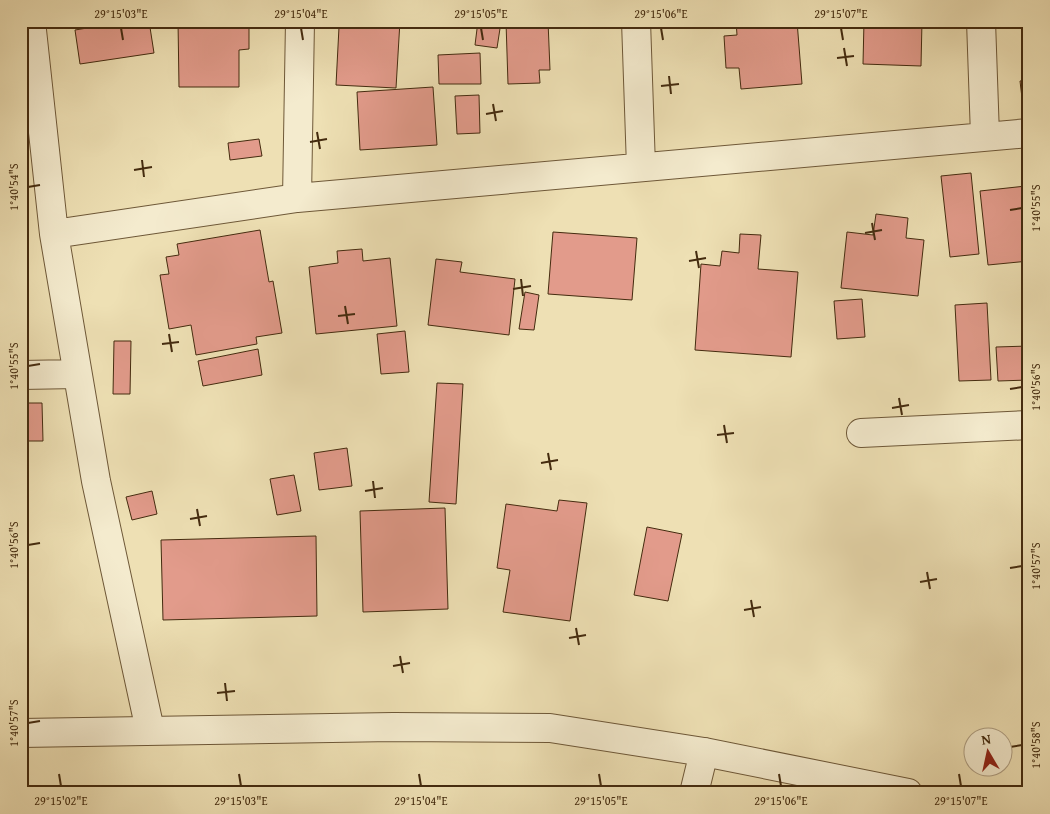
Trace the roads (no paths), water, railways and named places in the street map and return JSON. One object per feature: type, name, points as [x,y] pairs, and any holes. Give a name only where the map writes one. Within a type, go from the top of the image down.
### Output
[{"type":"street","points":[[31,21],[54,234],[96,481],[150,730]]},
{"type":"street","points":[[297,198],[300,21]]},
{"type":"street","points":[[636,21],[641,167]]},
{"type":"street","points":[[981,21],[986,136]]},
{"type":"street","points":[[54,234],[297,198],[1029,133]]},
{"type":"street","points":[[21,375],[78,374]]},
{"type":"street","points":[[861,433],[1029,425]]},
{"type":"street","points":[[21,733],[393,727],[550,728],[704,752],[908,793]]},
{"type":"street","points":[[694,793],[704,752]]}]
